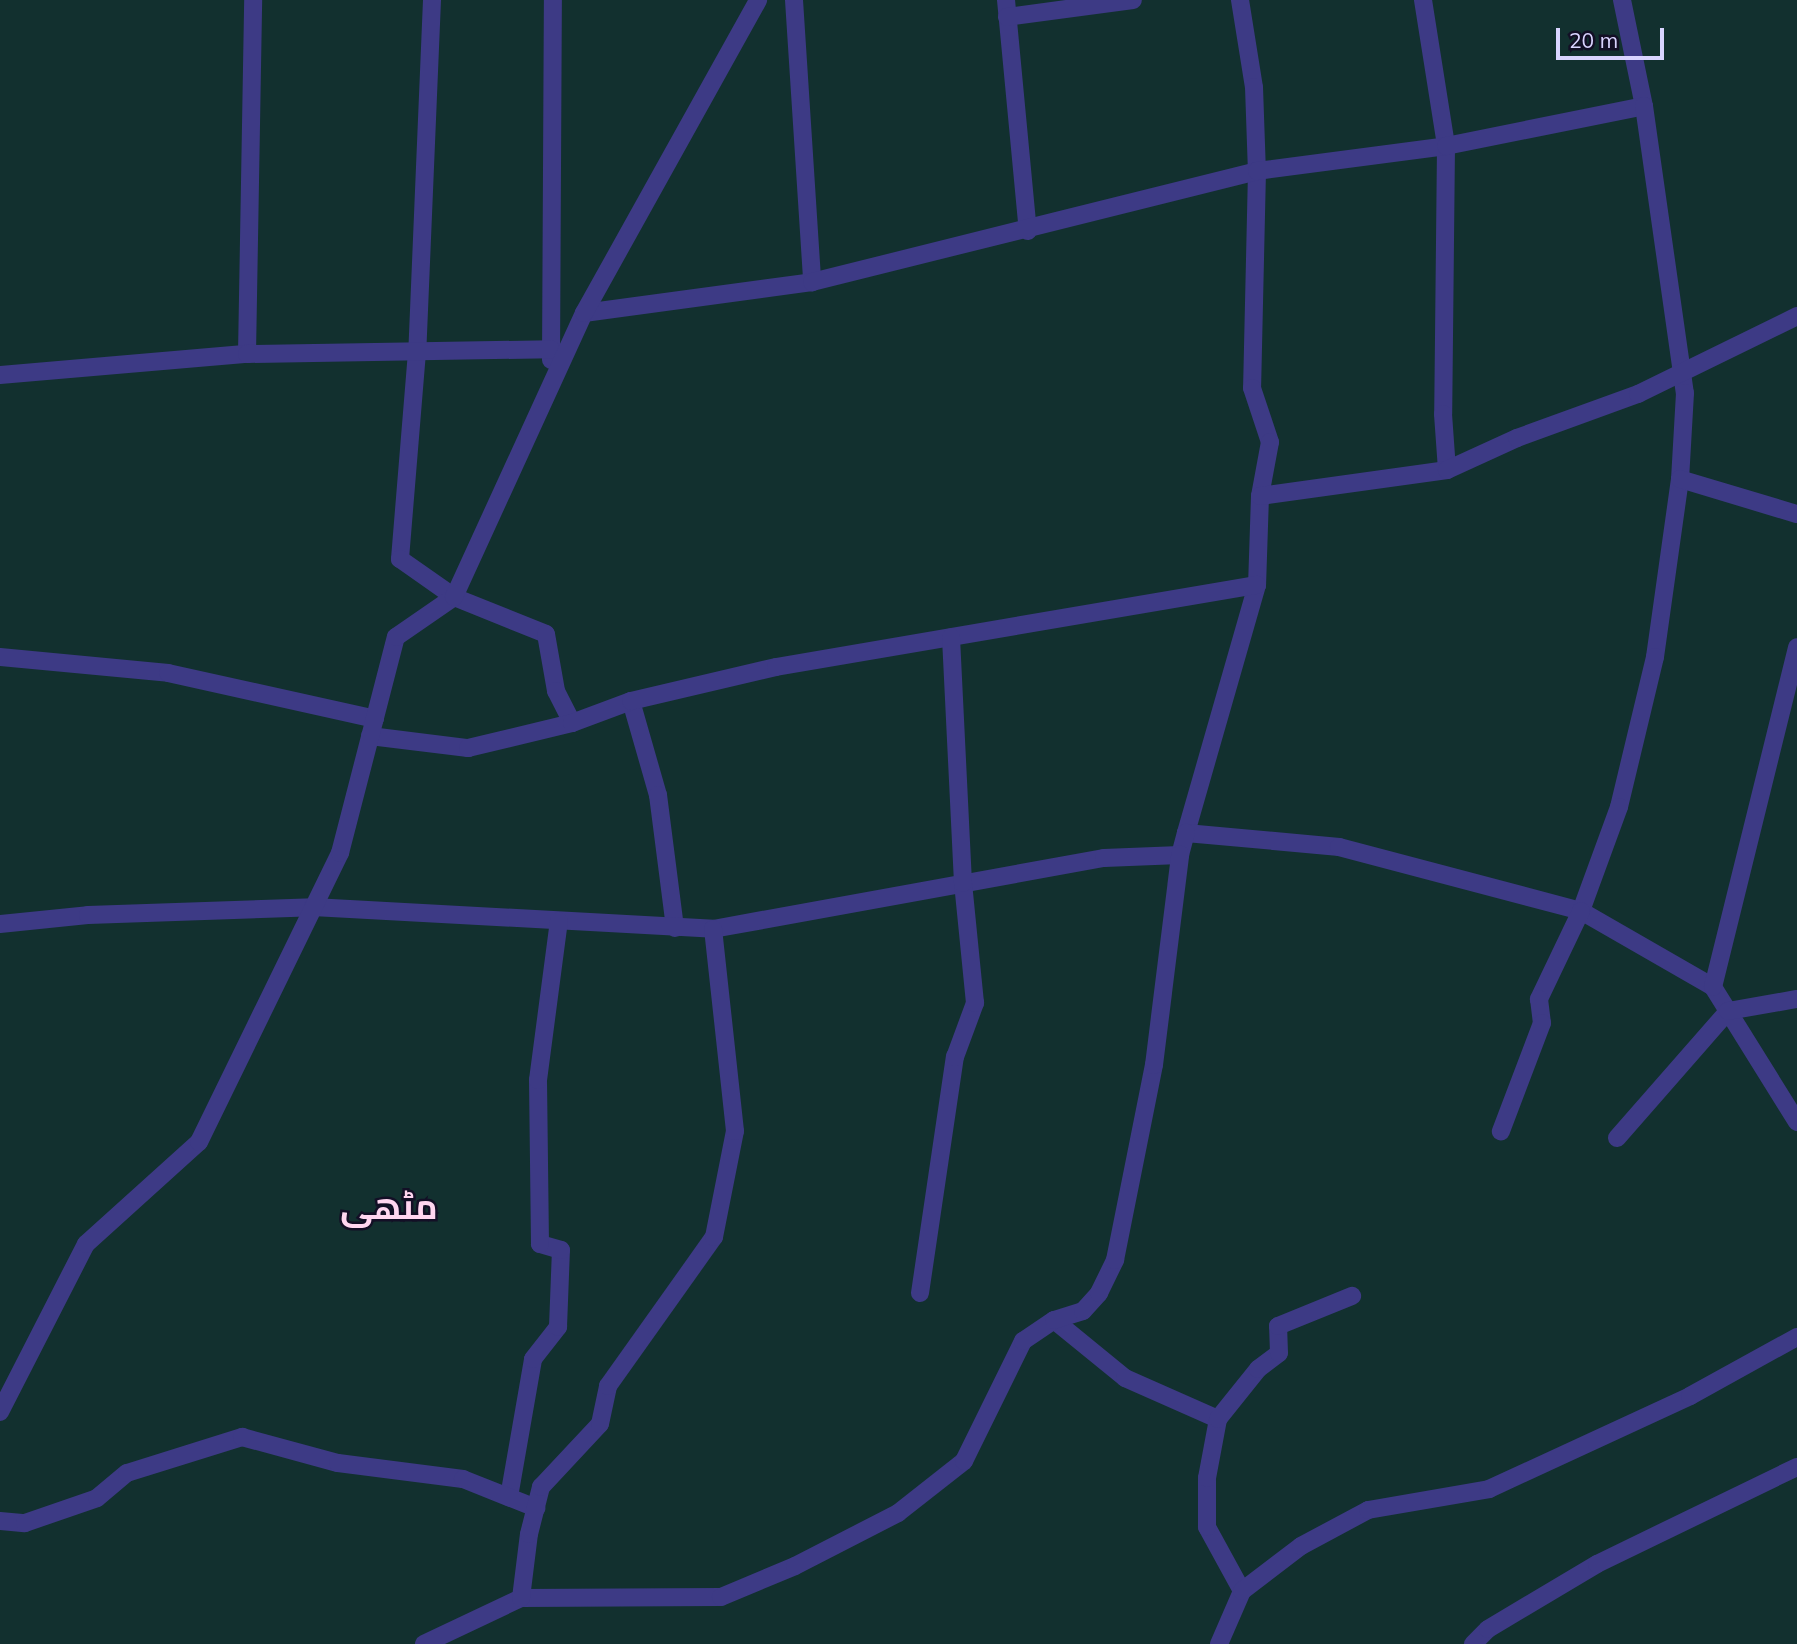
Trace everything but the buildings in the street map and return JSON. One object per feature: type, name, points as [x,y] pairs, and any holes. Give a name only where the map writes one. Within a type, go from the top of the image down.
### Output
[{"type":"street","points":[[247,354],[253,0]]},
{"type":"street","points":[[432,0],[417,352],[400,559],[454,597],[546,634],[556,691],[572,723]]},
{"type":"street","points":[[551,385],[553,0]]},
{"type":"street","points":[[0,1412],[86,1244],[199,1142],[340,853],[396,637],[454,597],[584,313],[758,0]]},
{"type":"street","points":[[794,0],[812,282]]},
{"type":"street","points":[[1028,231],[1007,9],[1133,0]]},
{"type":"street","points":[[425,1644],[521,1598],[721,1597],[796,1566],[898,1513],[964,1461],[1023,1341],[1054,1320],[1083,1311],[1099,1293],[1115,1260],[1154,1065],[1180,855],[1257,585],[1260,496],[1270,442],[1252,388],[1257,171],[1254,87],[1240,0]]},
{"type":"street","points":[[1423,0],[1446,146],[1443,414],[1447,470]]},
{"type":"street","points":[[1501,1131],[1542,1024],[1539,999],[1581,911],[1619,807],[1655,657],[1680,479],[1682,373],[1644,106],[1622,0]]},
{"type":"street","points":[[584,313],[812,282],[1028,231],[1257,171],[1446,146],[1644,106]]},
{"type":"street","points":[[1260,496],[1447,470],[1682,373],[1797,316]]},
{"type":"street","points":[[0,375],[247,354],[551,349]]},
{"type":"street","points":[[1680,479],[1797,514]]},
{"type":"street","points":[[0,657],[168,673],[373,727],[468,748],[572,723],[631,701],[776,667],[1257,585]]},
{"type":"street","points":[[920,1293],[955,1058],[975,1003],[963,883],[951,637]]},
{"type":"street","points":[[1713,987],[1797,647]]},
{"type":"street","points":[[631,701],[658,795],[675,928]]},
{"type":"street","points":[[1186,833],[1339,847],[1581,911],[1713,987],[1797,1122]]},
{"type":"street","points":[[0,924],[88,915],[313,907],[713,929],[1104,858],[1180,855]]},
{"type":"street","points":[[509,1497],[533,1359],[558,1326],[561,1250],[540,1244],[538,1080],[559,921]]},
{"type":"street","points":[[521,1598],[541,1487],[600,1424],[608,1386],[714,1237],[735,1131],[713,929]]},
{"type":"street","points":[[1617,1138],[1728,1011],[1797,999]]},
{"type":"street","points":[[1242,1591],[1207,1527],[1207,1478],[1218,1419],[1258,1369],[1279,1353],[1278,1326],[1352,1296]]},
{"type":"street","points":[[1054,1320],[1125,1378],[1218,1419]]},
{"type":"street","points":[[1219,1644],[1242,1591],[1301,1546],[1368,1510],[1489,1489],[1690,1396],[1797,1337]]},
{"type":"street","points":[[0,1521],[24,1522],[97,1498],[127,1473],[242,1437],[338,1463],[463,1479],[536,1508]]},
{"type":"street","points":[[1473,1644],[1488,1629],[1597,1564],[1797,1467]]},
{"type":"green space","points":[[0,0],[1797,0],[1797,1644],[0,1644]]},
{"type":"district","name":"مٹھی","points":[[389,1206]]}]
